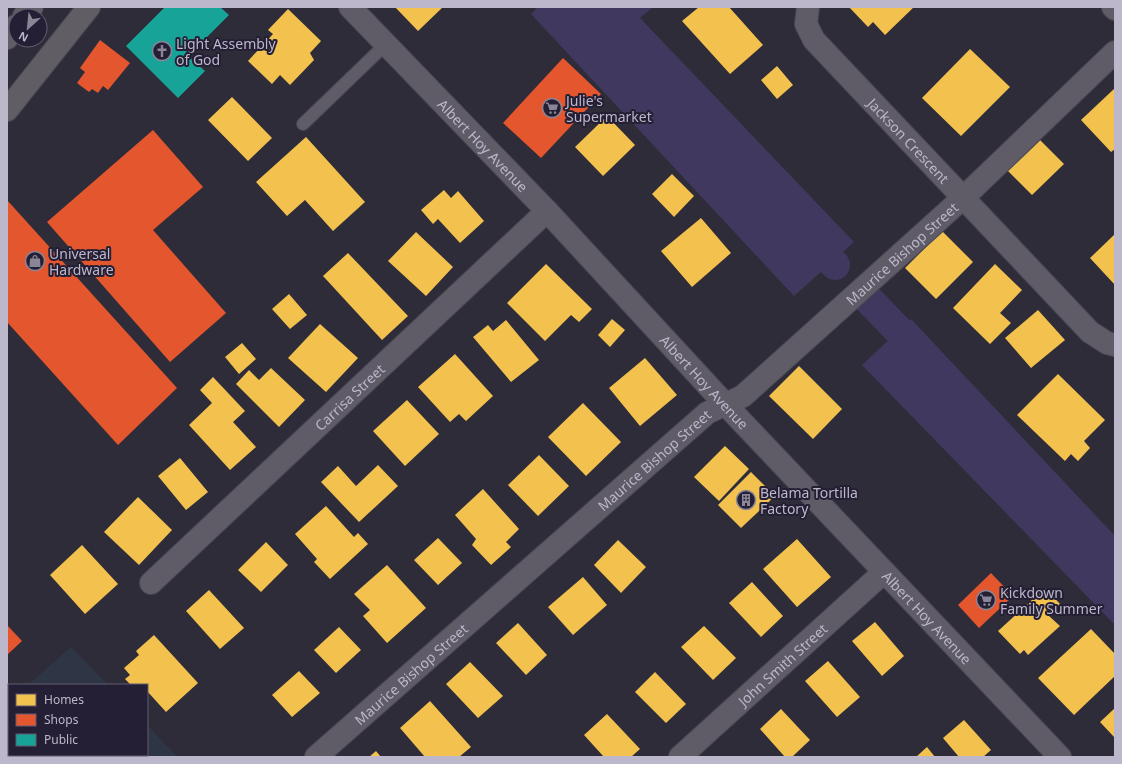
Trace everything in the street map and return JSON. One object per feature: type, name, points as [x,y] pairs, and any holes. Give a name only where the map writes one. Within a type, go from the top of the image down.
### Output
[{"type":"highway","points":[[7,110],[89,7]]},
{"type":"street","name":"Albert Hoy Avenue","points":[[350,7],[547,211],[725,404],[884,572],[1050,754]]},
{"type":"street","name":"Jackson Crescent","points":[[808,7],[806,24],[814,40],[1090,332],[1107,343],[1115,345]]},
{"type":"street","name":"Maurice Bishop Street","points":[[316,757],[707,413],[743,396],[964,197],[1115,52]]},
{"type":"street","name":"Carrisa Street","points":[[151,583],[547,211]]},
{"type":"street","name":"John Smith Street","points":[[680,757],[884,572]]},
{"type":"lane","points":[[303,124],[386,44]]},
{"type":"shaded area","points":[[538,7],[653,7],[640,18],[854,242],[794,296],[531,14]]},
{"type":"shaded area","points":[[911,319],[1115,536],[1115,625],[862,365]]},
{"type":"shaded area","points":[[71,647],[107,684],[29,684]]},
{"type":"shaded area","points":[[8,703],[8,756],[148,756],[148,726],[177,757],[7,757]]},
{"type":"building: Homes","points":[[395,7],[443,7],[418,31]]},
{"type":"building: Homes","points":[[699,7],[729,7],[763,45],[730,74],[682,21]]},
{"type":"building: Homes","points":[[849,7],[914,7],[885,35],[873,22],[868,27]]},
{"type":"building: Homes","points":[[288,9],[321,41],[310,53],[314,60],[290,85],[280,75],[272,84],[248,61],[273,34],[268,30]]},
{"type":"building: Homes","points":[[970,49],[1010,87],[961,136],[922,98]]},
{"type":"building: Homes","points":[[777,66],[793,85],[777,99],[761,80]]},
{"type":"building: Homes","points":[[1115,88],[1115,149],[1111,152],[1081,120]]},
{"type":"building: Homes","points":[[232,97],[272,138],[248,161],[208,120]]},
{"type":"building: Homes","points":[[607,116],[635,145],[603,176],[575,147]]},
{"type":"building: Homes","points":[[306,137],[365,202],[333,231],[305,200],[287,216],[256,182]]},
{"type":"building: Homes","points":[[1039,139],[1064,164],[1032,195],[1007,170]]},
{"type":"building: Homes","points":[[672,174],[694,196],[674,217],[652,194]]},
{"type":"building: Homes","points":[[444,190],[451,198],[458,191],[484,221],[460,243],[438,219],[433,224],[421,210]]},
{"type":"building: Homes","points":[[701,218],[731,253],[692,287],[661,251]]},
{"type":"building: Homes","points":[[942,231],[973,262],[936,299],[905,268]]},
{"type":"building: Homes","points":[[416,232],[453,267],[426,296],[388,261]]},
{"type":"building: Homes","points":[[1115,234],[1115,285],[1090,258]]},
{"type":"building: Homes","points":[[348,253],[408,316],[382,340],[323,276]]},
{"type":"building: Homes","points":[[546,264],[592,309],[579,322],[571,315],[545,341],[507,303]]},
{"type":"building: Homes","points":[[995,264],[1022,290],[1000,313],[1011,323],[990,344],[953,308]]},
{"type":"building: Homes","points":[[289,294],[307,315],[290,329],[272,309]]},
{"type":"building: Homes","points":[[1038,310],[1065,340],[1031,368],[1005,338]]},
{"type":"building: Homes","points":[[612,319],[625,330],[610,347],[598,335]]},
{"type":"building: Homes","points":[[506,320],[539,360],[511,382],[473,337],[488,325],[493,331]]},
{"type":"building: Homes","points":[[320,324],[358,358],[326,392],[288,358]]},
{"type":"building: Homes","points":[[242,343],[256,359],[239,374],[225,357]]},
{"type":"building: Homes","points":[[455,354],[493,396],[466,421],[459,414],[450,422],[418,387]]},
{"type":"building: Homes","points":[[645,358],[677,395],[640,426],[609,388]]},
{"type":"building: Homes","points":[[799,366],[842,409],[813,439],[769,396]]},
{"type":"building: Homes","points":[[271,368],[305,400],[279,427],[236,384],[249,370],[259,380]]},
{"type":"building: Homes","points":[[1058,374],[1105,420],[1084,441],[1090,448],[1078,461],[1071,454],[1065,461],[1017,415]]},
{"type":"building: Homes","points":[[213,377],[245,411],[233,422],[256,447],[230,470],[189,425],[212,403],[200,390]]},
{"type":"building: Homes","points":[[407,400],[439,434],[405,466],[373,431]]},
{"type":"building: Homes","points":[[583,403],[621,442],[586,476],[548,437]]},
{"type":"building: Homes","points":[[725,446],[749,469],[719,501],[694,477]]},
{"type":"building: Homes","points":[[539,455],[569,486],[538,516],[508,485]]},
{"type":"building: Homes","points":[[180,458],[208,492],[186,510],[158,476]]},
{"type":"building: Homes","points":[[378,465],[398,486],[359,522],[321,482],[338,466],[356,486]]},
{"type":"building: Homes","name":"Belama Tortilla Factory","points":[[751,472],[775,496],[741,528],[718,505]]},
{"type":"building: Homes","points":[[483,489],[519,529],[506,542],[511,547],[491,565],[472,545],[476,539],[455,515]]},
{"type":"building: Homes","points":[[138,497],[172,530],[139,565],[104,532]]},
{"type":"building: Homes","points":[[326,506],[354,537],[358,533],[368,544],[330,579],[314,562],[317,559],[295,534]]},
{"type":"building: Homes","points":[[438,538],[462,563],[438,585],[414,560]]},
{"type":"building: Homes","points":[[797,539],[831,577],[797,607],[763,569]]},
{"type":"building: Homes","points":[[618,540],[646,567],[621,593],[594,565]]},
{"type":"building: Homes","points":[[266,542],[288,565],[261,592],[238,570]]},
{"type":"building: Homes","points":[[82,545],[118,584],[85,614],[50,575]]},
{"type":"building: Homes","points":[[387,565],[426,608],[387,643],[363,616],[370,610],[354,594]]},
{"type":"building: Homes","points":[[583,577],[607,605],[573,635],[548,607]]},
{"type":"building: Homes","points":[[752,582],[783,616],[761,637],[729,603]]},
{"type":"building: Homes","points":[[1045,588],[1061,605],[1049,616],[1060,626],[1028,655],[1024,650],[1020,654],[998,631]]},
{"type":"building: Homes","points":[[209,590],[244,628],[220,649],[186,611]]},
{"type":"building: Homes","points":[[875,622],[904,656],[882,676],[852,641]]},
{"type":"building: Homes","points":[[518,623],[547,655],[526,675],[496,643]]},
{"type":"building: Homes","points":[[704,626],[736,658],[713,680],[681,647]]},
{"type":"building: Homes","points":[[339,627],[361,650],[336,673],[314,650]]},
{"type":"building: Homes","points":[[1091,629],[1115,654],[1115,676],[1074,715],[1038,678]]},
{"type":"building: Homes","points":[[154,635],[198,683],[166,712],[148,692],[148,684],[130,684],[125,679],[130,675],[124,668],[139,655],[136,651]]},
{"type":"building: Homes","points":[[828,661],[860,697],[837,717],[805,681]]},
{"type":"building: Homes","points":[[470,662],[503,696],[478,718],[446,684]]},
{"type":"building: Homes","points":[[299,671],[320,693],[292,717],[272,695]]},
{"type":"building: Homes","points":[[655,672],[686,704],[666,723],[635,692]]},
{"type":"building: Homes","points":[[430,701],[471,747],[459,757],[425,757],[400,728]]},
{"type":"building: Homes","points":[[1115,708],[1115,738],[1100,722]]},
{"type":"building: Homes","points":[[781,709],[810,740],[792,757],[785,757],[760,729]]},
{"type":"building: Homes","points":[[607,714],[640,749],[631,757],[604,757],[584,735]]},
{"type":"building: Homes","points":[[964,720],[991,750],[983,757],[959,757],[943,738]]},
{"type":"building: Homes","points":[[927,747],[935,757],[916,757]]},
{"type":"building: Homes","points":[[376,751],[381,757],[369,757]]},
{"type":"building: Shops","points":[[100,40],[130,63],[108,90],[103,86],[98,93],[92,89],[89,92],[77,83],[85,72],[80,68]]},
{"type":"building: Shops","name":"Julie's Supermarket","points":[[563,58],[601,94],[541,158],[503,123]]},
{"type":"building: Shops","points":[[153,130],[203,187],[153,230],[226,313],[170,362],[47,222]]},
{"type":"building: Shops","name":"Universal Hardware","points":[[7,200],[177,388],[118,445],[7,322]]},
{"type":"building: Shops","name":"Kickdown Family Summer","points":[[991,573],[1013,596],[979,628],[958,605]]},
{"type":"building: Shops","points":[[7,625],[22,641],[7,655]]},
{"type":"building: Public","name":"Light Assembly of God","points":[[165,7],[220,7],[229,15],[188,56],[205,71],[178,98],[126,46]]},
{"type":"waterway","points":[[804,231],[835,265]]},
{"type":"waterway","points":[[868,299],[928,361]]},
{"type":"place","name":"Light Assembly of God","points":[[162,51]]},
{"type":"place","name":"Julie's Supermarket","points":[[552,108]]},
{"type":"place","name":"Universal Hardware","points":[[35,261]]},
{"type":"place","name":"Belama Tortilla Factory","points":[[746,500]]},
{"type":"place","name":"Kickdown Family Summer","points":[[986,600]]}]
